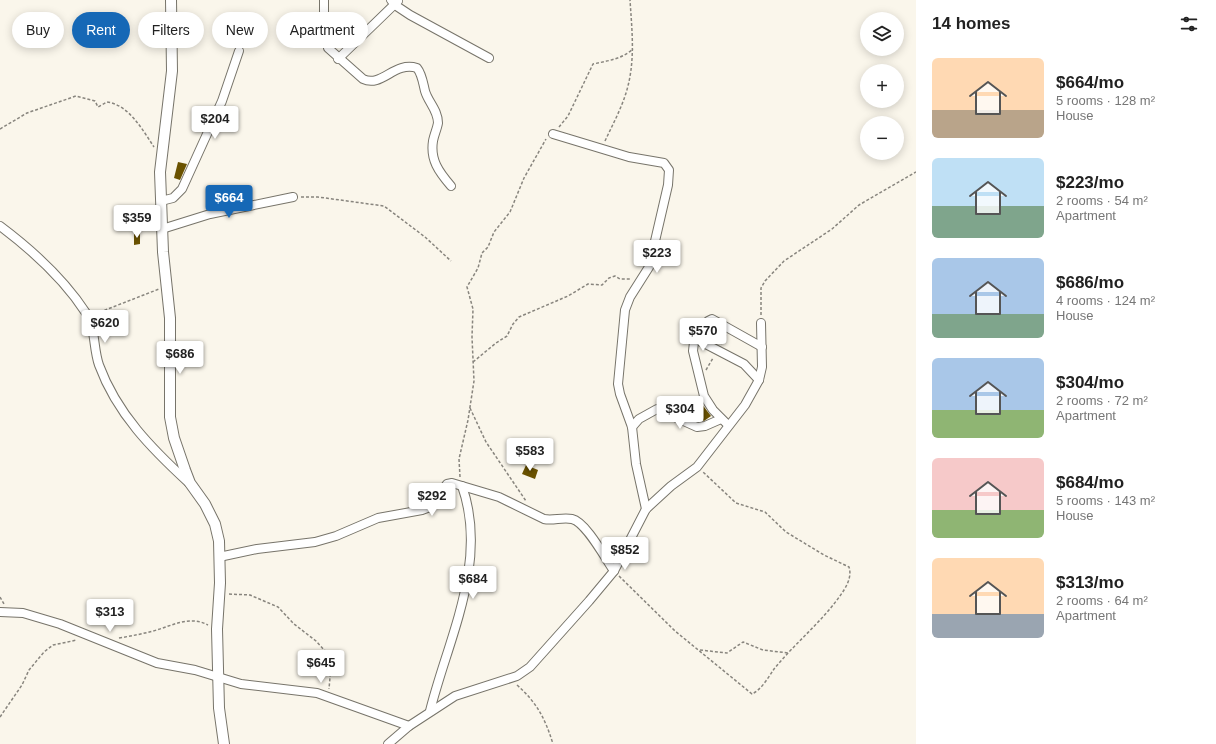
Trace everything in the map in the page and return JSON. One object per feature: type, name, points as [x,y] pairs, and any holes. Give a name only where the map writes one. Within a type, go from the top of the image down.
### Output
[{"type":"street","points":[[171,0],[172,71],[161,159],[162,229],[170,318],[170,417],[179,456],[190,483]]},
{"type":"street","points":[[324,0],[328,48],[367,81],[377,80],[396,69],[403,67],[416,68],[420,72],[426,93],[437,116],[438,123],[433,143],[434,162],[441,174],[451,186]]},
{"type":"street","points":[[338,58],[395,2],[489,58]]},
{"type":"street","points":[[161,201],[173,198],[182,189],[222,101],[240,51]]},
{"type":"street","points":[[553,134],[629,157],[664,163],[669,170],[668,185],[651,261],[625,310],[618,384],[632,427],[636,464],[646,509]]},
{"type":"street","points":[[162,229],[210,214],[293,197]]},
{"type":"street","points":[[0,226],[17,239],[60,281],[88,317],[94,333],[100,366],[121,410],[139,434],[163,459],[190,483],[205,504],[215,524],[219,541],[219,594],[217,629],[218,677],[220,723],[224,744]]},
{"type":"street","points":[[728,426],[708,403],[700,382],[693,351],[696,340],[710,319],[730,328],[762,347]]},
{"type":"street","points":[[388,744],[430,711],[465,692],[511,679],[530,667],[614,571],[646,509],[671,486],[697,467],[745,405],[759,380],[762,367],[762,323]]},
{"type":"street","points":[[696,340],[744,364],[759,380]]},
{"type":"street","points":[[632,427],[646,414],[660,408],[698,427],[705,426],[721,419]]},
{"type":"street","points":[[219,557],[257,549],[315,542],[329,538],[378,518],[422,510],[430,507],[447,484],[452,483],[499,497],[532,513],[551,520],[563,518],[577,521],[585,527],[614,571]]},
{"type":"street","points":[[430,711],[459,614],[469,570],[471,519],[462,486]]},
{"type":"street","points":[[0,612],[23,613],[104,641],[142,658],[227,680],[255,686],[317,693],[328,696],[409,726]]},
{"type":"path","points":[[601,148],[625,96],[633,49],[630,0]]},
{"type":"path","points":[[462,486],[459,459],[474,389],[472,337],[473,309],[467,287],[491,236],[510,212],[524,178],[546,140],[568,116],[593,64],[607,62],[611,59],[628,54],[633,49]]},
{"type":"path","points":[[0,129],[27,113],[81,96],[96,100],[98,107],[107,102],[122,106],[128,112],[161,159]]},
{"type":"path","points":[[762,323],[762,288],[765,281],[784,261],[832,229],[859,205],[916,172]]},
{"type":"path","points":[[293,197],[318,197],[384,206],[425,238],[451,261]]},
{"type":"path","points":[[473,362],[507,336],[515,321],[529,312],[542,308],[568,296],[588,284],[602,285],[609,278],[615,276],[626,279],[643,278]]},
{"type":"path","points":[[88,317],[166,286]]},
{"type":"path","points":[[700,382],[730,328]]},
{"type":"path","points":[[470,407],[486,442],[525,498],[532,513]]},
{"type":"path","points":[[614,571],[675,631],[752,694],[761,687],[788,653],[812,629],[842,593],[849,578],[849,568],[786,532],[765,512],[736,503],[697,467]]},
{"type":"path","points":[[219,594],[240,593],[250,595],[276,606],[294,624],[316,641],[327,653],[331,666],[328,696]]},
{"type":"path","points":[[104,641],[154,631],[187,621],[203,622],[217,629]]},
{"type":"path","points":[[0,717],[22,685],[29,670],[44,652],[54,645],[93,637]]},
{"type":"path","points":[[699,650],[727,654],[743,642],[763,650],[788,653]]},
{"type":"path","points":[[511,679],[527,694],[540,711],[546,721],[553,744]]},
{"type":"building","points":[[178,162],[187,164],[180,180],[174,178]]},
{"type":"building","points":[[140,233],[140,244],[134,245],[134,234]]},
{"type":"building","points":[[701,403],[711,416],[704,421],[694,413]]},
{"type":"building","points":[[526,465],[538,470],[535,479],[522,474]]}]
